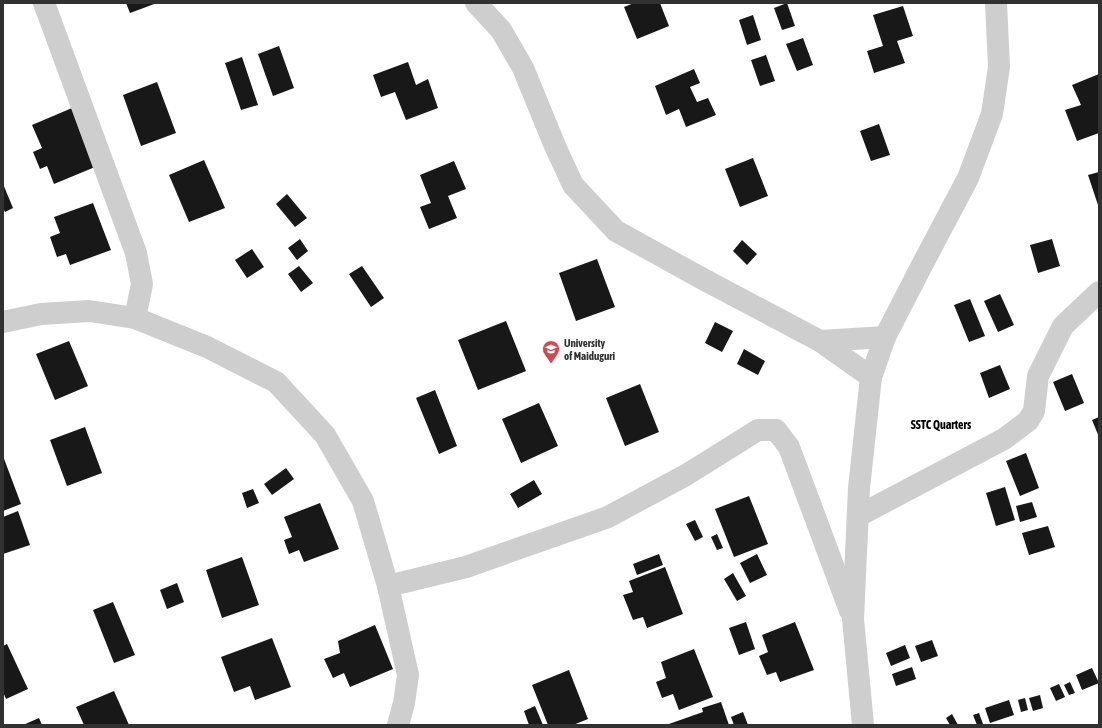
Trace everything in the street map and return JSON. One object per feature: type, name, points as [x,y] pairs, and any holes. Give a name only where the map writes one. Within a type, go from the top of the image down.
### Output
[{"type":"street","points":[[44,3],[136,253],[142,284],[135,318]]},
{"type":"street","points":[[476,3],[501,30],[523,68],[555,146],[573,184],[616,230],[703,279],[820,341],[871,377]]},
{"type":"street","points":[[863,725],[853,619],[859,488],[871,377],[886,337],[968,178],[992,114],[999,67],[996,3]]},
{"type":"street","points":[[858,516],[1004,439],[1028,421],[1034,411],[1038,376],[1063,326],[1099,292]]},
{"type":"street","points":[[3,322],[41,314],[89,311],[135,318],[208,347],[276,382],[281,387],[325,435],[363,501],[388,586],[408,674],[404,703],[398,725]]},
{"type":"street","points":[[820,341],[886,337]]},
{"type":"street","points":[[388,586],[466,567],[608,517],[686,475],[758,430],[776,430],[789,447],[853,619]]},
{"type":"building","points":[[126,3],[157,3],[130,13]]},
{"type":"building","points":[[634,3],[660,3],[669,26],[637,39],[624,7]]},
{"type":"building","points":[[787,3],[795,26],[782,30],[774,8]]},
{"type":"building","points":[[903,6],[913,36],[897,41],[905,63],[874,73],[867,51],[883,46],[873,15]]},
{"type":"building","points":[[753,15],[761,40],[747,45],[739,20]]},
{"type":"building","points":[[803,38],[813,65],[797,71],[786,44]]},
{"type":"building","points":[[279,46],[294,88],[273,96],[258,54]]},
{"type":"building","points":[[766,55],[775,81],[760,86],[751,60]]},
{"type":"building","points":[[242,57],[258,105],[241,110],[225,63]]},
{"type":"building","points":[[408,62],[416,85],[428,79],[438,108],[406,120],[395,92],[381,97],[373,75]]},
{"type":"building","points":[[694,69],[700,83],[690,87],[697,102],[708,98],[716,115],[686,127],[679,109],[666,115],[655,86]]},
{"type":"building","points":[[1099,74],[1099,133],[1077,141],[1065,110],[1081,105],[1072,85]]},
{"type":"building","points":[[157,82],[176,133],[141,146],[123,95]]},
{"type":"building","points":[[72,108],[95,167],[54,184],[47,166],[40,169],[33,152],[42,148],[32,125]]},
{"type":"building","points":[[879,124],[890,155],[871,161],[860,131]]},
{"type":"building","points":[[753,158],[768,196],[740,207],[725,169]]},
{"type":"building","points":[[204,160],[225,208],[189,222],[169,175]]},
{"type":"building","points":[[454,161],[466,189],[448,196],[457,218],[429,229],[420,207],[431,203],[420,175]]},
{"type":"building","points":[[1099,172],[1099,205],[1098,205],[1088,175]]},
{"type":"building","points":[[3,184],[13,208],[5,212],[3,208]]},
{"type":"building","points":[[287,194],[307,218],[295,227],[276,204]]},
{"type":"building","points":[[93,203],[111,250],[70,265],[66,254],[57,257],[50,237],[60,233],[54,217]]},
{"type":"building","points":[[300,239],[308,251],[297,260],[288,248]]},
{"type":"building","points":[[1052,239],[1060,266],[1038,273],[1030,245]]},
{"type":"building","points":[[742,240],[757,254],[747,265],[733,251]]},
{"type":"building","points":[[252,249],[264,267],[247,278],[235,260]]},
{"type":"building","points":[[597,259],[615,307],[576,321],[559,273]]},
{"type":"building","points":[[299,266],[313,283],[301,292],[288,274]]},
{"type":"building","points":[[362,266],[384,298],[371,307],[349,274]]},
{"type":"building","points":[[1000,294],[1014,325],[998,332],[984,301]]},
{"type":"building","points":[[970,299],[985,336],[969,342],[954,305]]},
{"type":"building","points":[[506,321],[526,371],[478,390],[458,340]]},
{"type":"building","points":[[715,322],[733,331],[722,352],[705,343]]},
{"type":"building","points":[[69,341],[88,386],[55,400],[36,354]]},
{"type":"building","points":[[744,349],[765,361],[758,375],[737,364]]},
{"type":"building","points":[[1000,365],[1010,389],[989,398],[980,373]]},
{"type":"building","points":[[1072,374],[1084,403],[1065,411],[1053,382]]},
{"type":"building","points":[[640,384],[659,432],[625,446],[606,398]]},
{"type":"building","points":[[435,390],[457,446],[439,454],[416,398]]},
{"type":"building","points":[[539,403],[558,446],[521,463],[502,419]]},
{"type":"building","points":[[1099,417],[1099,437],[1092,420]]},
{"type":"building","points":[[85,427],[102,473],[67,486],[50,440]]},
{"type":"building","points":[[1026,453],[1039,488],[1020,496],[1006,461]]},
{"type":"building","points":[[3,456],[21,504],[3,511]]},
{"type":"building","points":[[286,468],[294,479],[272,495],[264,484]]},
{"type":"building","points":[[534,480],[542,494],[518,508],[510,494]]},
{"type":"building","points":[[1005,487],[1015,520],[996,526],[986,493]]},
{"type":"building","points":[[253,489],[259,503],[247,508],[242,493]]},
{"type":"building","points":[[749,496],[768,544],[734,557],[715,509]]},
{"type":"building","points":[[1032,502],[1037,517],[1020,522],[1016,506]]},
{"type":"building","points":[[320,503],[339,549],[304,562],[299,550],[289,554],[284,540],[292,537],[284,517]]},
{"type":"building","points":[[18,511],[30,545],[3,554],[3,517]]},
{"type":"building","points":[[695,520],[703,537],[695,541],[686,524]]},
{"type":"building","points":[[1048,526],[1055,547],[1029,555],[1022,533]]},
{"type":"building","points":[[717,534],[723,548],[717,550],[711,537]]},
{"type":"building","points":[[659,554],[663,565],[637,575],[633,564]]},
{"type":"building","points":[[757,554],[767,575],[750,583],[740,563]]},
{"type":"building","points":[[242,557],[259,605],[222,618],[206,570]]},
{"type":"building","points":[[665,567],[683,614],[647,628],[643,617],[633,620],[623,595],[633,592],[629,581]]},
{"type":"building","points":[[733,573],[746,596],[737,601],[724,579]]},
{"type":"building","points":[[177,583],[184,602],[167,609],[160,590]]},
{"type":"building","points":[[113,602],[135,655],[114,663],[93,610]]},
{"type":"building","points":[[746,622],[755,649],[739,655],[729,628]]},
{"type":"building","points":[[795,622],[814,670],[780,682],[776,672],[767,675],[759,656],[768,652],[762,635]]},
{"type":"building","points":[[375,625],[393,669],[350,687],[344,673],[333,678],[324,659],[340,653],[338,641]]},
{"type":"building","points":[[272,638],[291,687],[255,700],[250,686],[234,692],[221,657]]},
{"type":"building","points":[[932,640],[938,656],[921,662],[915,646]]},
{"type":"building","points":[[7,644],[28,689],[6,699],[3,692],[3,646]]},
{"type":"building","points":[[905,645],[910,658],[891,666],[886,653]]},
{"type":"building","points":[[694,649],[713,697],[679,710],[673,694],[662,698],[656,682],[666,678],[661,662]]},
{"type":"building","points":[[912,667],[916,679],[896,686],[892,674]]},
{"type":"building","points":[[1092,668],[1099,683],[1082,690],[1076,675]]},
{"type":"building","points":[[569,670],[588,719],[573,725],[548,725],[532,685]]},
{"type":"building","points":[[1070,682],[1075,693],[1069,695],[1064,685]]},
{"type":"building","points":[[1059,684],[1065,697],[1056,701],[1050,688]]},
{"type":"building","points":[[114,691],[129,725],[84,725],[76,707]]},
{"type":"building","points":[[1040,695],[1043,708],[1033,711],[1029,698]]},
{"type":"building","points":[[1025,698],[1028,710],[1021,712],[1018,700]]},
{"type":"building","points":[[1009,700],[1014,715],[990,723],[985,708]]},
{"type":"building","points":[[721,702],[729,725],[666,725],[703,712],[702,708]]},
{"type":"building","points":[[535,706],[543,725],[529,725],[524,711]]},
{"type":"building","points":[[743,712],[748,725],[734,725],[731,717]]},
{"type":"building","points":[[979,713],[983,724],[977,725],[973,715]]},
{"type":"building","points":[[952,714],[958,725],[950,725],[946,718]]},
{"type":"building","points":[[39,718],[42,725],[23,725]]},
{"type":"place","name":"University of Maiduguri","points":[[551,364]]},
{"type":"district","name":"SSTC Quarters","points":[[941,425]]}]
